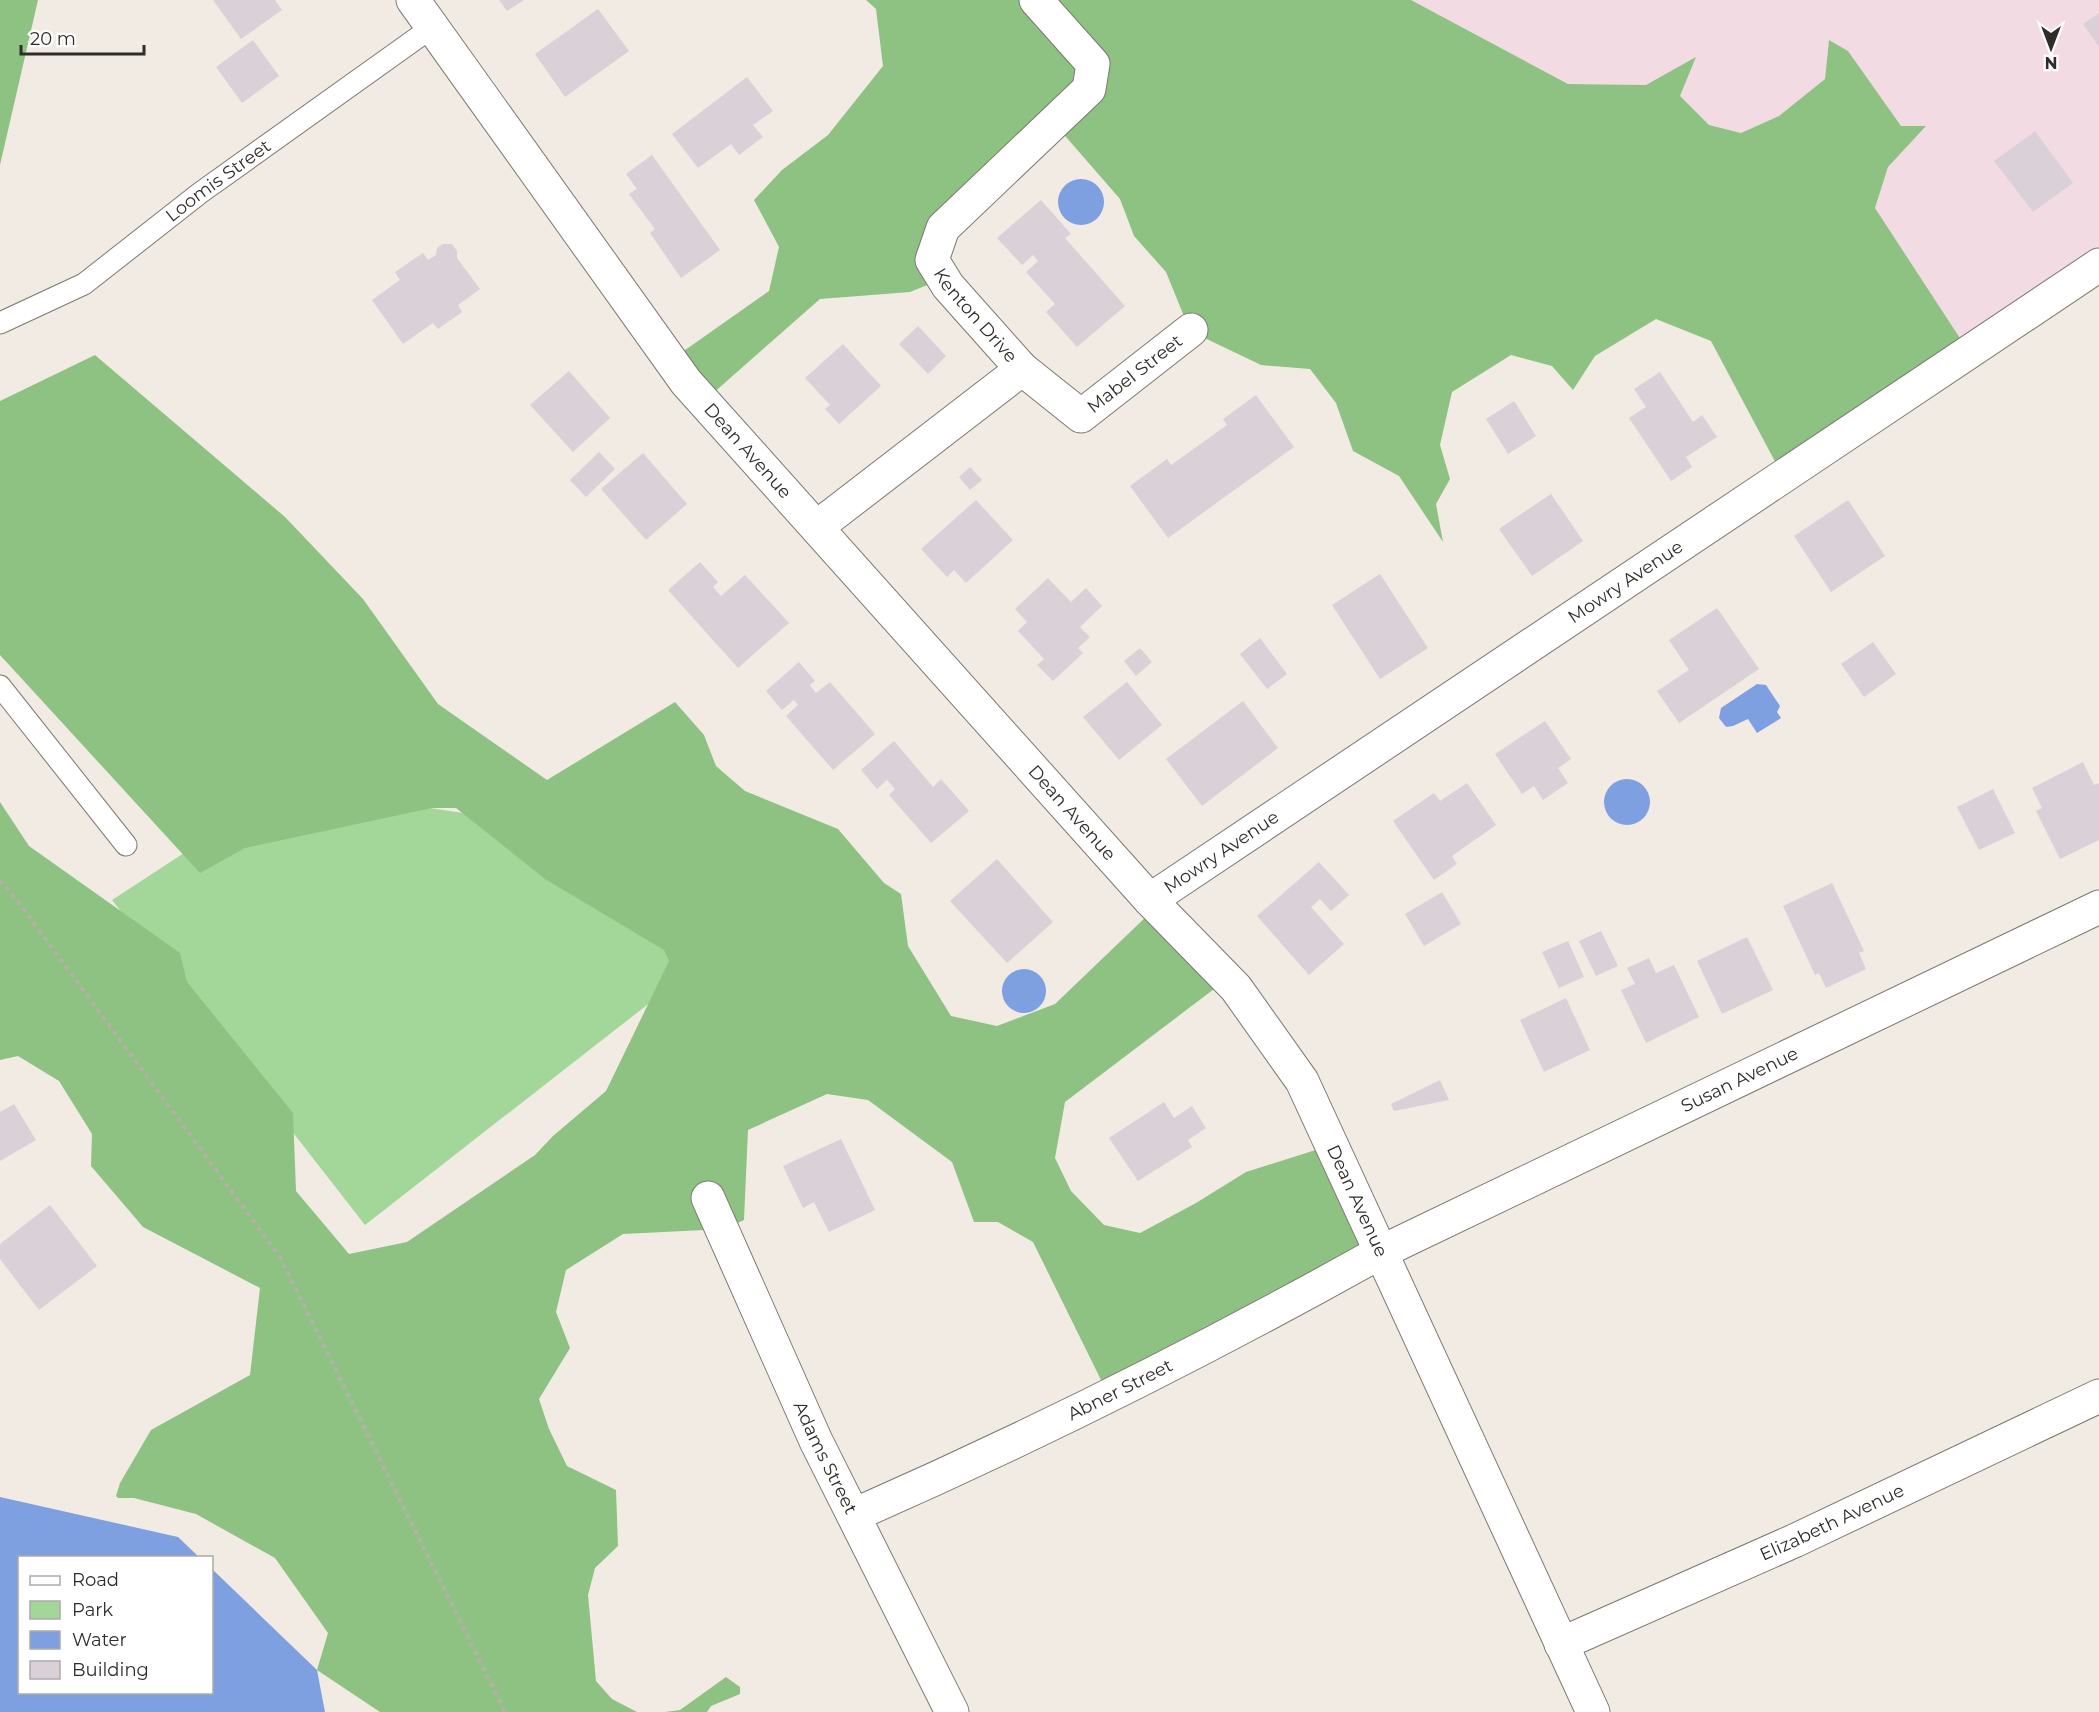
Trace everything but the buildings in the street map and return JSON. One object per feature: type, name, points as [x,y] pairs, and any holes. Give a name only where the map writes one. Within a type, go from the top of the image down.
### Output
[{"type":"street","name":"Dean Avenue","points":[[412,0],[686,382],[1150,900],[1236,988],[1302,1081],[1593,1712]]},
{"type":"street","name":"Kenton Drive","points":[[817,527],[1022,369],[948,286],[932,260],[943,228],[1089,89],[1093,64],[1036,0]]},
{"type":"street","name":"Mowry Avenue","points":[[1150,900],[2099,266]]},
{"type":"street","name":"Mabel Street","points":[[1022,369],[1081,416],[1191,330]]},
{"type":"street","name":"Susan Avenue","points":[[1380,1252],[2099,907]]},
{"type":"street","name":"Adams Street","points":[[708,1197],[816,1441],[952,1712]]},
{"type":"street","name":"Abner Street","points":[[854,1515],[966,1466],[1131,1384],[1269,1314],[1380,1252]]},
{"type":"street","name":"Elizabeth Avenue","points":[[1561,1644],[1794,1541],[2099,1396]]},
{"type":"lane","name":"Loomis Street","points":[[0,323],[84,284],[200,194],[431,28]]},
{"type":"lane","points":[[0,686],[126,845]]},
{"type":"path","points":[[0,880],[280,1257],[505,1712]]},
{"type":"shaded area","points":[[1411,0],[2099,0],[2099,268],[1969,352],[1875,208],[1888,167],[1925,126],[1901,126],[1848,51],[1829,40],[1825,79],[1779,116],[1741,133],[1709,125],[1680,96],[1696,58],[1646,85],[1568,84]]},
{"type":"green space","points":[[0,0],[38,0],[0,165]]},
{"type":"green space","points":[[866,0],[1411,0],[1568,84],[1646,85],[1696,57],[1680,96],[1709,125],[1741,133],[1779,116],[1825,79],[1829,40],[1848,51],[1901,126],[1926,126],[1888,167],[1875,208],[1969,352],[1779,469],[1711,341],[1656,319],[1595,356],[1573,390],[1552,366],[1511,355],[1452,392],[1440,445],[1450,479],[1436,504],[1443,542],[1399,476],[1353,451],[1336,403],[1310,369],[1261,365],[1190,331],[1166,272],[1134,236],[1120,199],[1053,122],[930,236],[945,278],[910,292],[820,299],[703,402],[671,360],[769,291],[779,247],[754,200],[782,170],[828,135],[883,66],[876,9]]},
{"type":"green space","points":[[95,355],[285,517],[363,599],[438,704],[547,780],[675,702],[704,735],[716,766],[745,791],[838,829],[884,883],[901,894],[908,946],[951,1016],[997,1026],[1055,1004],[1150,913],[1218,986],[1065,1102],[1055,1158],[1071,1191],[1104,1225],[1140,1233],[1196,1203],[1246,1172],[1325,1147],[1380,1257],[1102,1382],[1033,1242],[998,1222],[974,1222],[952,1162],[868,1100],[827,1094],[748,1130],[744,1220],[725,1229],[623,1234],[566,1270],[556,1312],[570,1348],[539,1399],[549,1429],[567,1466],[616,1490],[618,1546],[595,1568],[588,1595],[596,1681],[612,1699],[637,1712],[380,1712],[317,1670],[328,1633],[275,1558],[196,1514],[134,1498],[116,1496],[120,1483],[151,1430],[250,1375],[260,1288],[143,1227],[91,1166],[92,1134],[59,1081],[18,1056],[0,1060],[0,802],[29,846],[180,953],[187,982],[293,1113],[296,1191],[349,1254],[407,1242],[535,1155],[553,1136],[606,1091],[669,961],[664,950],[545,879],[456,808],[432,808],[245,848],[200,873],[0,655],[0,401]]},
{"type":"green space","points":[[390,802],[483,816],[594,877],[688,973],[365,1225],[112,900],[204,840]]},
{"type":"green space","points":[[726,1677],[740,1687],[740,1694],[711,1706],[707,1712],[665,1712],[680,1710]]},
{"type":"water","points":[[1081,179],[1097,186],[1104,202],[1097,218],[1081,225],[1065,218],[1058,202],[1065,186]]},
{"type":"water","points":[[1757,684],[1766,685],[1780,706],[1777,712],[1781,718],[1757,733],[1748,719],[1726,727],[1719,718],[1721,708]]},
{"type":"water","points":[[1627,779],[1643,786],[1650,802],[1643,818],[1627,825],[1611,818],[1604,802],[1611,786]]},
{"type":"water","points":[[1024,969],[1039,976],[1046,991],[1039,1006],[1024,1013],[1009,1006],[1002,991],[1009,976]]},
{"type":"water","points":[[0,1497],[178,1537],[198,1556],[18,1556],[18,1694],[213,1694],[213,1570],[317,1670],[325,1712],[0,1712]]}]
